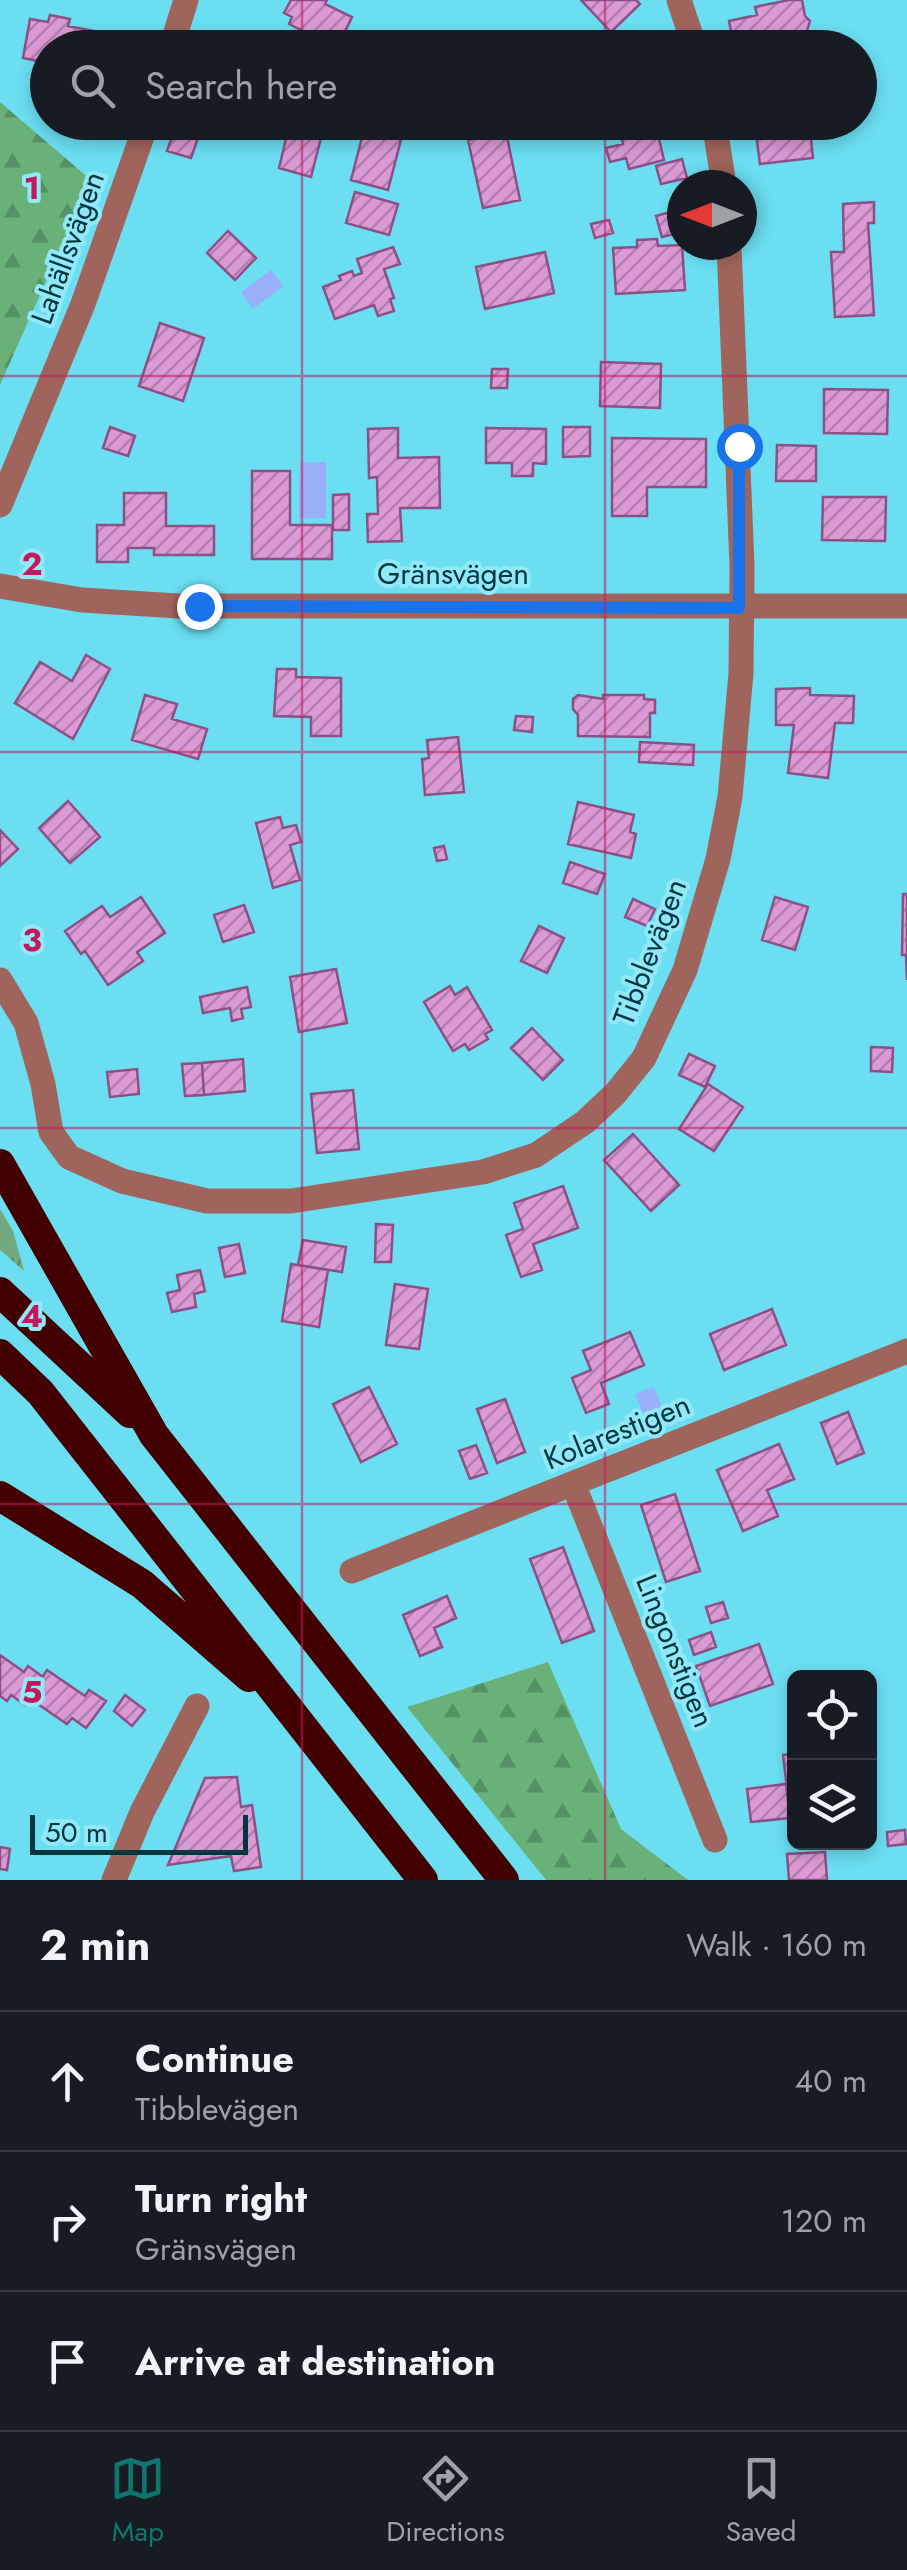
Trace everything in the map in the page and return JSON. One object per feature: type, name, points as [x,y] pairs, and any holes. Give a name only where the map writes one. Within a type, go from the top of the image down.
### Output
[{"type":"highway","points":[[0,1164],[154,1435],[504,1880]]},
{"type":"highway","points":[[0,1292],[154,1435]]},
{"type":"highway","points":[[0,1354],[40,1392],[423,1880]]},
{"type":"highway","points":[[0,1496],[142,1584],[304,1725]]},
{"type":"street","points":[[177,30],[186,0]]},
{"type":"street","points":[[679,0],[689,30]]},
{"type":"street","name":"Lahällsvägen","points":[[0,505],[83,304],[141,140]]},
{"type":"street","points":[[717,140],[722,170]]},
{"type":"street","name":"Tibblevägen","points":[[0,980],[26,1023],[51,1132],[70,1158],[122,1181],[207,1201],[291,1201],[483,1172],[536,1155],[585,1122],[615,1094],[644,1058],[685,970],[718,858],[737,739],[741,673],[739,446],[730,260]]},
{"type":"street","name":"Gränsvägen","points":[[0,586],[82,600],[178,606],[907,606]]},
{"type":"street","name":"Kolarestigen","points":[[352,1572],[907,1351]]},
{"type":"street","name":"Lingonstigen","points":[[574,1486],[715,1840]]},
{"type":"street","points":[[114,1880],[142,1812],[197,1706]]},
{"type":"green space","points":[[0,102],[30,128],[30,140],[44,140],[91,180],[0,385]]},
{"type":"green space","points":[[0,1209],[13,1231],[24,1271],[0,1250]]},
{"type":"green space","points":[[548,1662],[621,1829],[688,1880],[546,1880],[407,1707]]},
{"type":"water","points":[[271,270],[283,286],[253,309],[241,292]]},
{"type":"water","points":[[300,462],[326,462],[326,518],[299,518]]},
{"type":"water","points":[[654,1387],[667,1421],[649,1428],[635,1394]]},
{"type":"building","points":[[291,0],[327,0],[325,4],[352,17],[346,30],[301,30],[289,24],[292,17],[284,13]]},
{"type":"building","points":[[581,0],[636,0],[640,4],[609,30]]},
{"type":"building","points":[[802,0],[810,21],[807,30],[731,30],[729,21],[757,15],[755,7]]},
{"type":"building","points":[[50,15],[70,19],[68,26],[89,30],[30,30],[30,59],[23,58],[30,19],[48,22]]},
{"type":"building","points":[[171,140],[197,140],[191,158],[167,151]]},
{"type":"building","points":[[286,140],[320,140],[311,177],[279,168]]},
{"type":"building","points":[[361,140],[401,140],[388,190],[351,180]]},
{"type":"building","points":[[468,140],[508,140],[520,200],[483,208]]},
{"type":"building","points":[[622,140],[659,140],[664,160],[629,169],[626,158],[610,162],[606,148],[623,144]]},
{"type":"building","points":[[757,140],[811,140],[813,158],[760,164]]},
{"type":"building","points":[[682,159],[685,170],[667,170],[667,183],[661,184],[656,166]]},
{"type":"building","points":[[355,192],[398,204],[389,235],[346,223]]},
{"type":"building","points":[[874,202],[874,223],[868,223],[874,315],[835,317],[831,252],[844,252],[843,204]]},
{"type":"building","points":[[667,213],[667,236],[662,237],[656,216]]},
{"type":"building","points":[[609,220],[613,233],[595,238],[591,224]]},
{"type":"building","points":[[228,231],[256,258],[235,280],[207,253]]},
{"type":"building","points":[[657,239],[658,246],[667,246],[667,260],[683,260],[685,290],[616,294],[613,248],[637,247],[637,240]]},
{"type":"building","points":[[393,247],[400,264],[384,269],[394,298],[390,299],[394,311],[378,316],[374,305],[335,319],[323,287],[352,271],[354,276],[362,273],[357,259]]},
{"type":"building","points":[[545,252],[554,293],[485,309],[476,267]]},
{"type":"building","points":[[160,323],[204,338],[183,401],[139,386]]},
{"type":"building","points":[[601,362],[661,364],[660,408],[600,406]]},
{"type":"building","points":[[492,369],[508,369],[507,388],[491,388]]},
{"type":"building","points":[[824,389],[888,390],[887,434],[824,433]]},
{"type":"building","points":[[110,427],[135,436],[128,456],[103,448]]},
{"type":"building","points":[[563,427],[590,427],[590,456],[563,457]]},
{"type":"building","points":[[398,428],[398,458],[439,457],[440,508],[400,508],[402,541],[368,542],[367,514],[378,514],[377,477],[369,478],[368,429]]},
{"type":"building","points":[[486,428],[546,429],[546,464],[533,463],[533,476],[512,476],[512,463],[486,463]]},
{"type":"building","points":[[612,438],[706,439],[706,487],[647,487],[647,516],[612,516]]},
{"type":"building","points":[[777,445],[816,446],[816,481],[776,481]]},
{"type":"building","points":[[252,471],[290,471],[290,525],[332,525],[332,559],[252,559]]},
{"type":"building","points":[[124,493],[166,493],[166,526],[214,526],[214,555],[154,555],[154,548],[128,548],[128,562],[97,562],[97,525],[124,525]]},
{"type":"building","points":[[349,494],[349,530],[333,530],[333,495]]},
{"type":"building","points":[[823,497],[886,497],[885,541],[822,540]]},
{"type":"building","points":[[86,655],[110,669],[73,739],[15,703],[40,662],[72,681]]},
{"type":"building","points":[[277,669],[296,669],[296,677],[341,678],[341,736],[311,736],[311,717],[274,716]]},
{"type":"building","points":[[810,688],[810,695],[854,696],[853,723],[835,723],[828,778],[788,773],[794,725],[776,725],[776,689]]},
{"type":"building","points":[[145,695],[177,704],[172,719],[207,729],[198,759],[132,740]]},
{"type":"building","points":[[578,695],[603,699],[603,695],[644,695],[644,699],[655,700],[655,713],[650,713],[650,737],[578,736],[573,699]]},
{"type":"building","points":[[516,716],[533,717],[532,732],[514,730]]},
{"type":"building","points":[[458,737],[464,792],[425,795],[422,759],[429,758],[427,740]]},
{"type":"building","points":[[640,742],[694,745],[693,765],[639,762]]},
{"type":"building","points":[[68,801],[100,837],[70,863],[39,828]]},
{"type":"building","points":[[578,802],[634,815],[630,832],[636,834],[631,858],[568,844]]},
{"type":"building","points":[[280,817],[283,828],[296,825],[301,842],[290,845],[300,880],[273,888],[256,823]]},
{"type":"building","points":[[0,830],[18,849],[0,866]]},
{"type":"building","points":[[444,846],[447,859],[437,861],[434,848]]},
{"type":"building","points":[[570,862],[605,874],[597,894],[563,883]]},
{"type":"building","points":[[903,894],[907,894],[907,980],[906,955],[902,955]]},
{"type":"building","points":[[141,897],[165,933],[137,952],[143,961],[108,985],[85,951],[81,954],[65,931],[102,906],[110,917]]},
{"type":"building","points":[[775,897],[808,907],[795,950],[762,940]]},
{"type":"building","points":[[633,899],[655,909],[647,926],[625,917]]},
{"type":"building","points":[[244,905],[254,932],[223,942],[214,915]]},
{"type":"building","points":[[539,926],[564,938],[547,973],[521,961]]},
{"type":"building","points":[[336,969],[347,1023],[299,1032],[290,977]]},
{"type":"building","points":[[450,986],[455,995],[467,987],[492,1030],[485,1034],[488,1039],[469,1050],[465,1044],[453,1051],[424,1002]]},
{"type":"building","points":[[247,987],[251,1007],[241,1009],[243,1018],[232,1021],[230,1008],[203,1013],[200,997]]},
{"type":"building","points":[[532,1028],[563,1060],[543,1080],[511,1048]]},
{"type":"building","points":[[871,1047],[893,1048],[892,1072],[871,1071]]},
{"type":"building","points":[[689,1054],[715,1066],[705,1087],[679,1075]]},
{"type":"building","points":[[243,1059],[245,1091],[204,1095],[202,1063]]},
{"type":"building","points":[[202,1063],[204,1095],[185,1096],[182,1064]]},
{"type":"building","points":[[137,1069],[139,1094],[110,1097],[107,1072]]},
{"type":"building","points":[[708,1084],[743,1107],[714,1151],[679,1129]]},
{"type":"building","points":[[353,1090],[359,1149],[317,1153],[311,1094]]},
{"type":"building","points":[[633,1134],[679,1185],[651,1211],[604,1160]]},
{"type":"building","points":[[563,1186],[578,1228],[533,1244],[542,1270],[521,1277],[506,1235],[523,1229],[514,1203]]},
{"type":"building","points":[[376,1224],[393,1225],[391,1262],[375,1262]]},
{"type":"building","points":[[303,1240],[346,1247],[342,1272],[298,1265]]},
{"type":"building","points":[[239,1244],[245,1273],[225,1277],[219,1248]]},
{"type":"building","points":[[291,1264],[328,1270],[319,1327],[282,1321]]},
{"type":"building","points":[[200,1270],[205,1291],[194,1294],[196,1307],[172,1312],[167,1293],[180,1290],[177,1275]]},
{"type":"building","points":[[395,1284],[428,1289],[419,1349],[386,1345]]},
{"type":"building","points":[[772,1309],[786,1345],[724,1370],[710,1334]]},
{"type":"building","points":[[630,1332],[644,1365],[601,1383],[609,1404],[586,1413],[572,1378],[591,1370],[583,1351]]},
{"type":"building","points":[[369,1387],[397,1444],[361,1462],[333,1404]]},
{"type":"building","points":[[505,1399],[525,1452],[497,1463],[477,1409]]},
{"type":"building","points":[[848,1412],[864,1453],[837,1464],[821,1423]]},
{"type":"building","points":[[779,1444],[794,1479],[767,1490],[778,1516],[743,1531],[717,1470]]},
{"type":"building","points":[[476,1445],[487,1473],[470,1479],[459,1451]]},
{"type":"building","points":[[675,1494],[700,1571],[666,1582],[641,1505]]},
{"type":"building","points":[[563,1547],[594,1631],[562,1643],[530,1559]]},
{"type":"building","points":[[447,1596],[456,1618],[434,1628],[442,1647],[420,1656],[403,1615]]},
{"type":"building","points":[[723,1602],[728,1618],[711,1623],[706,1607]]},
{"type":"building","points":[[711,1632],[716,1647],[694,1655],[689,1640]]},
{"type":"building","points":[[759,1644],[773,1684],[710,1706],[696,1666]]},
{"type":"building","points":[[0,1655],[24,1672],[28,1666],[43,1677],[25,1705],[11,1695],[7,1701],[0,1696]]},
{"type":"building","points":[[47,1670],[85,1696],[89,1690],[106,1701],[86,1728],[72,1718],[67,1724],[29,1698]]},
{"type":"building","points":[[125,1695],[145,1710],[132,1726],[114,1711]]},
{"type":"building","points":[[783,1755],[787,1755],[787,1788]]},
{"type":"building","points":[[237,1777],[241,1807],[252,1805],[261,1867],[234,1871],[231,1856],[168,1865],[205,1778]]},
{"type":"building","points":[[786,1784],[787,1818],[751,1822],[747,1789]]},
{"type":"building","points":[[905,1830],[906,1844],[888,1846],[887,1832]]},
{"type":"building","points":[[0,1847],[10,1849],[7,1870],[0,1869]]},
{"type":"building","points":[[825,1852],[827,1880],[789,1880],[787,1854]]},
{"type":"route","points":[[199,606],[739,608],[739,446]]}]
